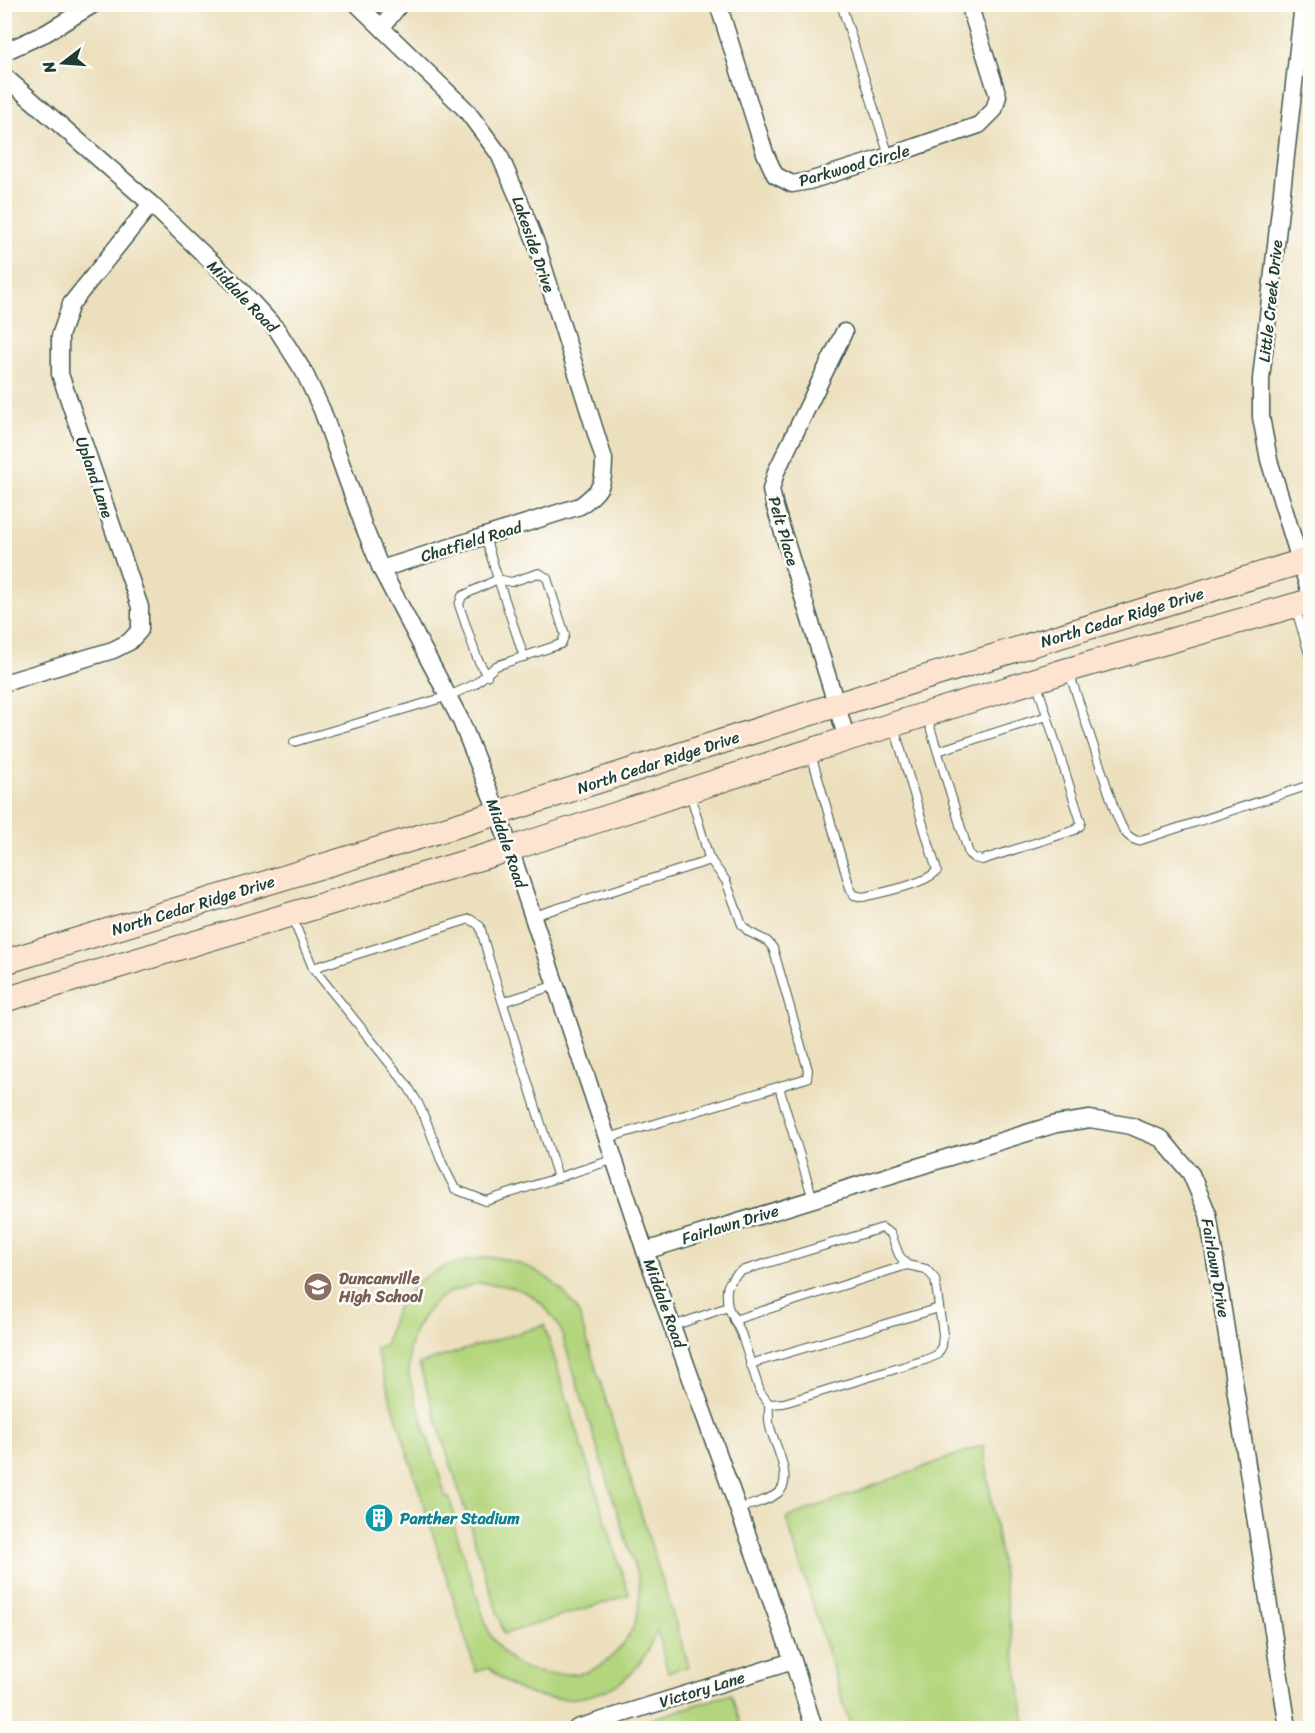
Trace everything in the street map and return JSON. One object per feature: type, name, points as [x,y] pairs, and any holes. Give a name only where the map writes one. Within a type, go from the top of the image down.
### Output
[{"type":"main road","name":"North Cedar Ridge Drive","points":[[4,962],[498,813],[836,705],[1306,561]]},
{"type":"main road","points":[[4,1000],[510,849],[893,724],[1305,600]]},
{"type":"street","points":[[4,51],[46,33],[94,4]]},
{"type":"street","name":"Lakeside Drive","points":[[357,4],[466,110],[499,154],[520,202],[604,459],[604,476],[596,494],[580,506],[560,513]]},
{"type":"street","points":[[381,27],[400,4]]},
{"type":"street","name":"Parkwood Circle","points":[[718,4],[765,153],[775,175],[792,184],[889,156],[979,125],[994,110],[998,96],[969,4]]},
{"type":"street","name":"Little Creek Drive","points":[[1303,4],[1261,379],[1262,417],[1269,460],[1306,561],[1305,600]]},
{"type":"street","name":"Middale Road","points":[[4,76],[151,204],[238,287],[278,331],[304,372],[322,410],[381,569],[461,721],[498,813],[645,1251],[793,1661],[814,1728]]},
{"type":"street","name":"Upland Lane","points":[[4,683],[113,650],[129,642],[140,630],[140,607],[60,374],[60,336],[71,303],[151,204]]},
{"type":"street","name":"Pelt Place","points":[[844,332],[776,472],[771,490],[847,739]]},
{"type":"street","name":"Chatfield Road","points":[[381,569],[560,513]]},
{"type":"street","name":"Fairlawn Drive","points":[[645,1251],[1056,1124],[1090,1119],[1131,1126],[1162,1139],[1191,1174],[1208,1214],[1288,1728]]},
{"type":"street","name":"Victory Lane","points":[[577,1728],[793,1661]]},
{"type":"lane","points":[[841,4],[889,156]]},
{"type":"lane","points":[[485,537],[524,657]]},
{"type":"lane","points":[[294,742],[449,696],[475,684],[487,675],[496,666],[561,644],[565,635],[547,578],[539,573],[511,582],[498,579],[462,596],[459,605],[477,658],[487,675]]},
{"type":"lane","points":[[1305,600],[1311,657]]},
{"type":"lane","points":[[1068,670],[1115,811],[1129,838],[1138,842],[1311,785]]},
{"type":"lane","points":[[926,714],[969,854],[982,860],[1075,830],[1080,826],[1081,822],[1036,680]]},
{"type":"lane","points":[[938,751],[1047,716]]},
{"type":"lane","points":[[810,751],[850,888],[855,895],[863,897],[917,882],[931,877],[937,871],[893,724]]},
{"type":"lane","points":[[608,1138],[807,1078],[808,1070],[772,948],[767,942],[741,925],[726,881],[711,860],[689,790]]},
{"type":"lane","points":[[533,916],[711,860]]},
{"type":"lane","points":[[291,914],[313,968],[407,1085],[423,1113],[442,1163],[455,1189],[486,1201],[615,1159]]},
{"type":"lane","points":[[313,968],[470,919],[480,926],[558,1178]]},
{"type":"lane","points":[[503,1002],[556,985]]},
{"type":"lane","points":[[783,1085],[780,1089],[781,1094],[813,1199]]},
{"type":"lane","points":[[739,1509],[776,1495],[783,1489],[784,1480],[783,1468],[770,1429],[769,1404],[760,1392],[741,1334],[728,1306],[725,1293],[731,1279],[741,1271],[882,1228],[891,1234],[899,1255],[907,1265]]},
{"type":"lane","points":[[734,1320],[907,1265],[926,1269],[935,1279],[943,1334],[942,1346],[937,1354],[925,1360],[784,1403],[769,1404]]},
{"type":"lane","points":[[673,1326],[728,1306]]},
{"type":"lane","points":[[750,1364],[939,1308]]},
{"type":"green space","points":[[494,1257],[532,1269],[561,1290],[578,1311],[689,1666],[668,1672],[657,1631],[643,1659],[624,1679],[610,1688],[579,1698],[546,1698],[530,1694],[515,1688],[489,1668],[476,1672],[375,1348],[386,1344],[397,1309],[407,1293],[417,1283],[440,1269],[480,1258]],"holes":[[[478,1283],[516,1289],[535,1298],[560,1328],[638,1578],[639,1608],[630,1634],[606,1661],[588,1672],[550,1674],[528,1669],[505,1655],[489,1633],[454,1526],[456,1520],[449,1497],[446,1497],[409,1377],[409,1350],[415,1330],[435,1302],[448,1293]]]},
{"type":"green space","points":[[544,1325],[629,1595],[504,1634],[419,1364]]},
{"type":"green space","points":[[983,1445],[1026,1728],[851,1728],[786,1518]]},
{"type":"green space","points":[[731,1694],[742,1728],[623,1728]]},
{"type":"place","name":"Duncanville High School","points":[[318,1287]]},
{"type":"place","name":"Panther Stadium","points":[[379,1518]]}]
